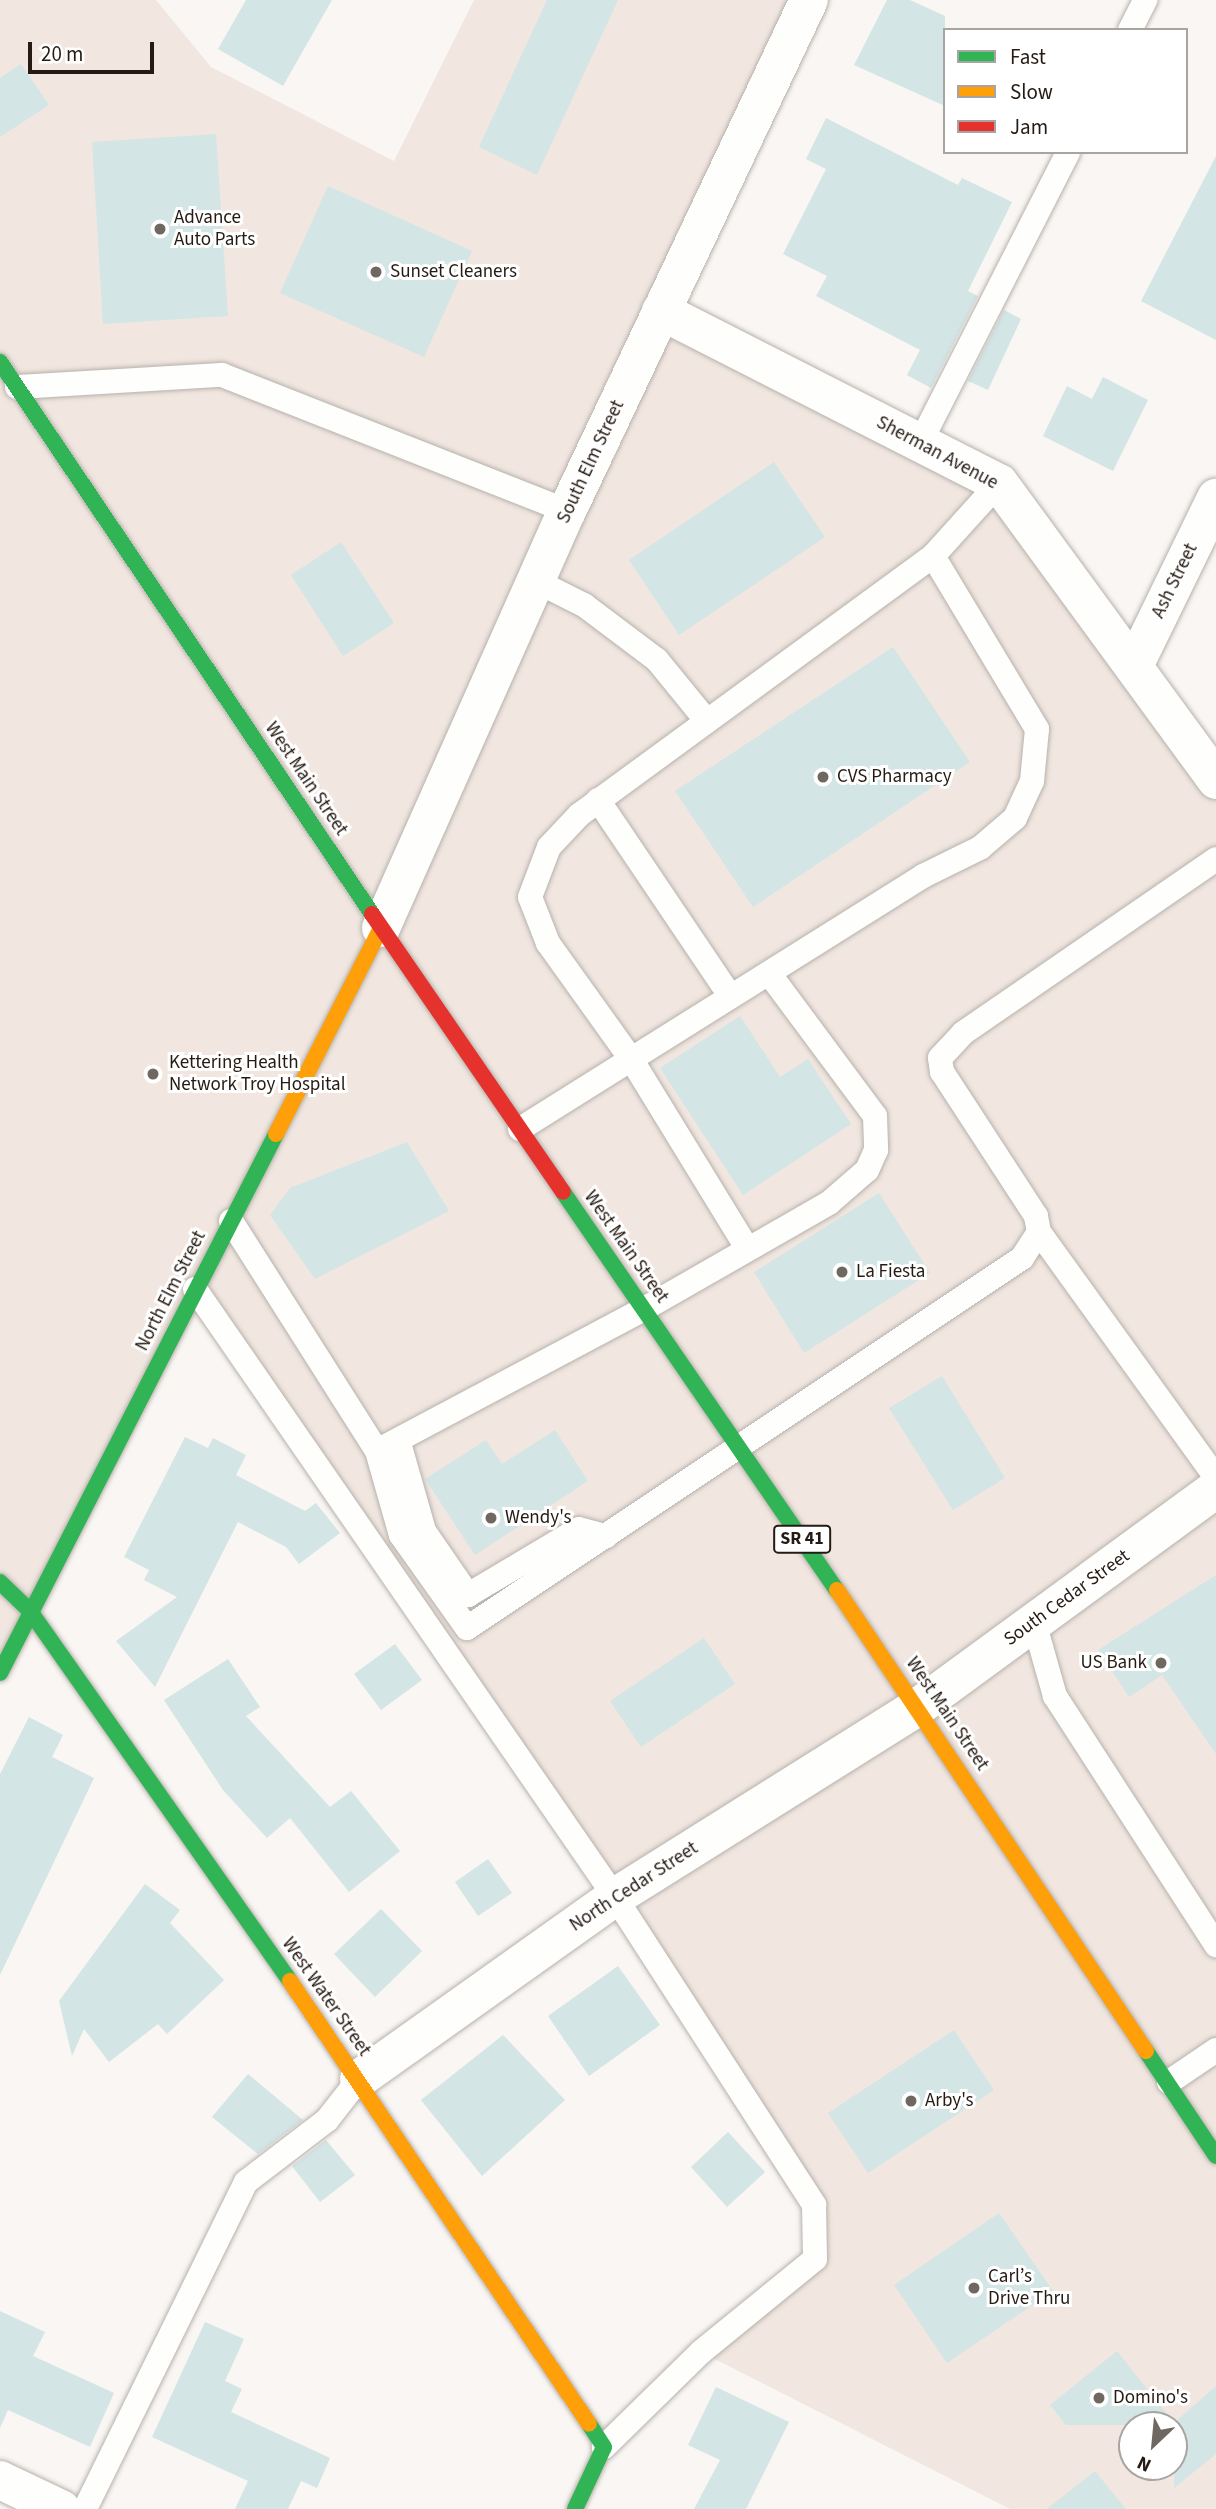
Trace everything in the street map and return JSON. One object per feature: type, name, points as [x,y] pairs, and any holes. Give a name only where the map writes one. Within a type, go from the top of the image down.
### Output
[{"type":"main road","name":"West Main Street","points":[[0,362],[381,928],[918,1707],[1216,2156]]},
{"type":"main road","name":"North Elm Street","points":[[0,1673],[381,928]]},
{"type":"main road","name":"West Water Street","points":[[0,1582],[30,1611],[359,2080],[604,2447]]},
{"type":"main road","points":[[575,2509],[604,2447]]},
{"type":"street","name":"South Elm Street","points":[[381,928],[567,511],[809,0]]},
{"type":"street","name":"Sherman Avenue","points":[[661,311],[999,483],[1135,664],[1216,780]]},
{"type":"street","name":"Ash Street","points":[[1135,664],[1216,498]]},
{"type":"street","name":"South Cedar Street","points":[[918,1707],[1216,1489]]},
{"type":"street","name":"North Cedar Street","points":[[359,2080],[615,1897],[918,1707]]},
{"type":"street","points":[[0,2480],[61,2509]]},
{"type":"lane","points":[[1131,28],[1145,0]]},
{"type":"lane","points":[[920,443],[1067,154]]},
{"type":"lane","points":[[17,387],[222,375],[567,511]]},
{"type":"lane","points":[[747,1248],[631,1059],[548,943],[530,897],[549,847],[598,800],[933,556],[999,483]]},
{"type":"lane","points":[[520,1129],[730,996],[771,976],[923,876],[980,848],[1015,818],[1032,780],[1037,729],[933,556]]},
{"type":"lane","points":[[536,581],[584,605],[657,660],[706,720]]},
{"type":"lane","points":[[598,800],[730,996]]},
{"type":"lane","points":[[1216,859],[963,1033],[940,1058],[942,1072],[1025,1196],[1039,1232],[1216,1477]]},
{"type":"lane","points":[[388,1447],[644,1310],[747,1248],[829,1203],[867,1170],[876,1150],[876,1116],[771,976]]},
{"type":"lane","points":[[231,1220],[388,1447],[424,1531],[468,1595],[579,1529],[606,1536],[1023,1258],[1039,1232]]},
{"type":"lane","points":[[195,1289],[615,1897],[814,2205],[815,2259],[701,2352],[604,2447]]},
{"type":"lane","points":[[1034,1622],[1055,1696],[1216,1945]]},
{"type":"lane","points":[[1169,2082],[1216,2050]]},
{"type":"lane","points":[[85,2509],[246,2182],[327,2120],[359,2080]]},
{"type":"shaded area","points":[[0,0],[156,0],[211,67],[394,161],[474,0],[809,0],[661,311],[999,483],[1216,780],[1216,2509],[1010,2509],[701,2352],[815,2259],[814,2205],[196,1290],[0,1673]]},
{"type":"building","points":[[246,0],[332,0],[283,86],[218,49]]},
{"type":"building","points":[[547,0],[618,0],[537,175],[479,147]]},
{"type":"building","points":[[887,0],[910,0],[945,16],[943,105],[854,65]]},
{"type":"building","points":[[21,64],[49,105],[0,137],[0,78]]},
{"type":"building","points":[[826,118],[958,185],[962,178],[1012,202],[968,291],[978,296],[931,388],[907,375],[920,350],[816,296],[827,276],[783,254],[826,169],[806,159]]},
{"type":"building","name":"Advance Auto Parts","points":[[216,134],[228,316],[103,324],[92,142]]},
{"type":"building","points":[[1216,156],[1216,340],[1141,301]]},
{"type":"building","name":"Sunset Cleaners","points":[[328,186],[472,251],[424,357],[280,293]]},
{"type":"building","points":[[1004,310],[1021,319],[988,390],[968,381]]},
{"type":"building","points":[[1103,377],[1148,400],[1113,471],[1043,436],[1067,386],[1092,399]]},
{"type":"building","points":[[774,462],[825,537],[679,635],[629,560]]},
{"type":"building","points":[[341,542],[394,623],[343,656],[291,575]]},
{"type":"building","name":"CVS Pharmacy","points":[[893,647],[970,762],[753,907],[675,791]]},
{"type":"building","points":[[740,1016],[780,1077],[808,1059],[851,1124],[743,1195],[660,1068]]},
{"type":"building","points":[[407,1142],[449,1211],[315,1279],[270,1215],[290,1188]]},
{"type":"building","name":"La Fiesta","points":[[879,1193],[930,1273],[804,1353],[754,1272]]},
{"type":"building","points":[[942,1376],[1005,1478],[953,1510],[889,1408]]},
{"type":"building","name":"Wendy's","points":[[555,1430],[588,1481],[475,1555],[425,1479],[486,1440],[502,1464]]},
{"type":"building","points":[[185,1437],[208,1448],[213,1438],[246,1455],[236,1475],[305,1511],[316,1503],[340,1533],[299,1564],[286,1547],[238,1522],[155,1687],[116,1641],[177,1597],[144,1580],[149,1570],[124,1557]]},
{"type":"building","name":"US Bank","points":[[1216,1575],[1216,1754],[1162,1675],[1129,1697],[1098,1650]]},
{"type":"building","points":[[704,1638],[735,1684],[641,1747],[610,1701]]},
{"type":"building","points":[[395,1644],[422,1680],[381,1710],[354,1674]]},
{"type":"building","points":[[228,1659],[260,1707],[246,1716],[330,1807],[351,1791],[400,1851],[349,1892],[290,1818],[267,1838],[223,1790],[164,1700]]},
{"type":"building","points":[[29,1717],[63,1735],[52,1757],[94,1778],[0,1975],[0,1774]]},
{"type":"building","points":[[488,1859],[512,1893],[478,1916],[455,1882]]},
{"type":"building","points":[[145,1884],[180,1910],[170,1923],[224,1980],[167,2034],[158,2024],[109,2062],[84,2029],[72,2056],[59,2001]]},
{"type":"building","points":[[381,1909],[422,1951],[375,1997],[334,1954]]},
{"type":"building","points":[[618,1966],[660,2025],[589,2076],[548,2016]]},
{"type":"building","name":"Arby's","points":[[954,2030],[994,2090],[868,2173],[828,2113]]},
{"type":"building","points":[[503,2035],[565,2100],[482,2176],[421,2100]]},
{"type":"building","points":[[248,2074],[303,2120],[258,2154],[212,2117]]},
{"type":"building","points":[[728,2132],[765,2172],[727,2207],[691,2167]]},
{"type":"building","points":[[326,2140],[355,2175],[320,2202],[292,2166]]},
{"type":"building","name":"Carl’s Drive Thru","points":[[999,2213],[1053,2291],[947,2363],[894,2285]]},
{"type":"building","points":[[0,2311],[45,2332],[33,2356],[114,2393],[90,2447],[8,2410],[0,2428]]},
{"type":"building","points":[[205,2322],[244,2339],[225,2381],[242,2389],[231,2412],[330,2458],[317,2488],[301,2481],[288,2509],[235,2509],[248,2481],[152,2437]]},
{"type":"building","name":"Domino's","points":[[1117,2351],[1164,2411],[1118,2411],[1118,2425],[1066,2425],[1050,2405]]},
{"type":"building","name":"Domino's","points":[[1216,2386],[1216,2454],[1188,2477],[1188,2411]]},
{"type":"building","points":[[716,2387],[789,2422],[746,2509],[694,2509],[720,2460],[688,2445]]},
{"type":"building","points":[[1095,2471],[1126,2509],[1047,2509]]},
{"type":"traffic: fast","points":[[0,362],[372,914]]},
{"type":"traffic: fast","points":[[0,1673],[276,1134]]},
{"type":"traffic: fast","points":[[563,1192],[837,1590]]},
{"type":"traffic: fast","points":[[0,1582],[30,1611],[290,1981]]},
{"type":"traffic: fast","points":[[1146,2051],[1216,2156]]},
{"type":"traffic: fast","points":[[575,2509],[604,2447],[589,2424]]},
{"type":"traffic: slow","points":[[276,1134],[381,928]]},
{"type":"traffic: slow","points":[[837,1590],[1146,2051]]},
{"type":"traffic: slow","points":[[290,1981],[589,2424]]},
{"type":"traffic: jam","points":[[372,914],[563,1192]]},
{"type":"place","name":"Advance Auto Parts","points":[[160,229]]},
{"type":"place","name":"Sunset Cleaners","points":[[376,272]]},
{"type":"place","name":"CVS Pharmacy","points":[[823,777]]},
{"type":"place","name":"Kettering Health Network Troy Hospital","points":[[153,1074]]},
{"type":"place","name":"La Fiesta","points":[[842,1272]]},
{"type":"place","name":"Wendy's","points":[[491,1518]]},
{"type":"place","name":"US Bank","points":[[1161,1663]]},
{"type":"place","name":"Arby's","points":[[911,2101]]},
{"type":"place","name":"Carl’s Drive Thru","points":[[974,2288]]},
{"type":"place","name":"Domino's","points":[[1099,2398]]}]
